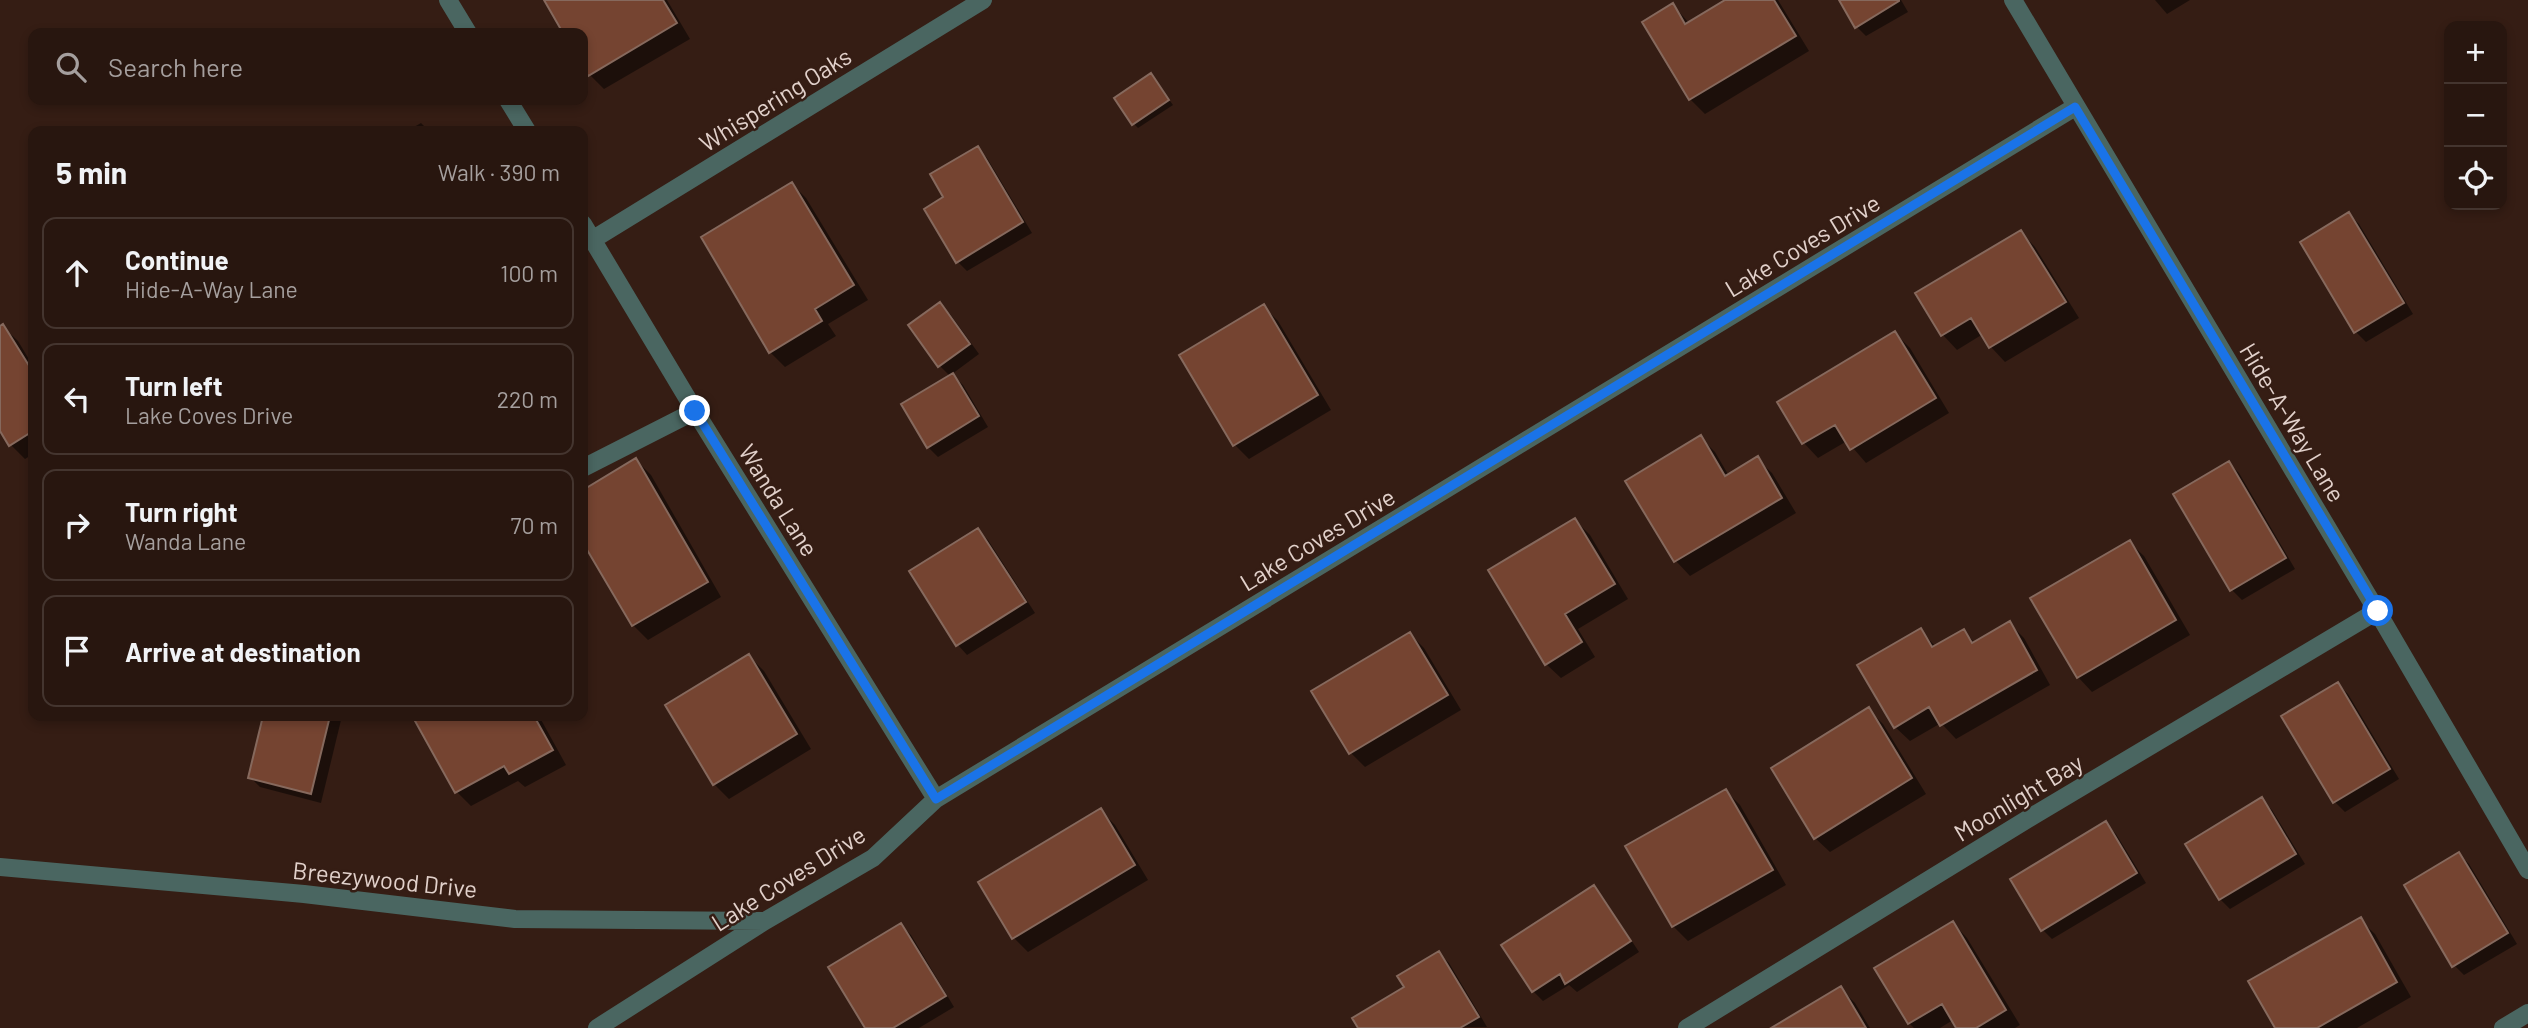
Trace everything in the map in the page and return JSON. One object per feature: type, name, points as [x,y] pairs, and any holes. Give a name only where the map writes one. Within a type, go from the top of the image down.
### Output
[{"type":"street","points":[[448,0],[465,28]]},
{"type":"street","name":"Whispering Oaks","points":[[592,240],[983,0]]},
{"type":"street","name":"Hide-A-Way Lane","points":[[2012,0],[2378,611],[2528,870]]},
{"type":"street","points":[[511,105],[524,126]]},
{"type":"street","name":"Lake Coves Drive","points":[[597,1028],[765,921],[873,858],[936,799],[2075,107]]},
{"type":"street","name":"Wanda Lane","points":[[588,233],[695,411],[936,799]]},
{"type":"street","points":[[588,465],[695,411]]},
{"type":"street","name":"Moonlight Bay","points":[[1687,1028],[2036,814],[2378,611]]},
{"type":"street","name":"Breezywood Drive","points":[[0,867],[304,894],[515,919],[765,921]]},
{"type":"street","points":[[2504,1028],[2528,1013]]},
{"type":"building","points":[[544,0],[663,0],[677,23],[588,76],[588,28],[560,28]]},
{"type":"building","points":[[1725,0],[1774,0],[1796,36],[1689,100],[1642,22],[1673,3],[1685,24]]},
{"type":"building","points":[[1839,0],[1899,0],[1899,1],[1855,28]]},
{"type":"building","points":[[1151,73],[1169,100],[1132,125],[1114,98]]},
{"type":"building","points":[[978,146],[1023,222],[956,263],[924,209],[943,197],[930,174]]},
{"type":"building","points":[[792,182],[854,285],[815,309],[822,321],[769,353],[701,237]]},
{"type":"building","points":[[2349,212],[2404,303],[2354,333],[2300,242]]},
{"type":"building","points":[[2021,230],[2066,302],[1989,348],[1971,318],[1941,336],[1915,293]]},
{"type":"building","points":[[940,302],[970,344],[938,367],[908,325]]},
{"type":"building","points":[[1264,304],[1318,395],[1233,446],[1179,355]]},
{"type":"building","points":[[3,324],[28,364],[28,434],[9,446],[0,431],[0,326]]},
{"type":"building","points":[[1895,331],[1936,398],[1850,450],[1835,425],[1802,444],[1777,402]]},
{"type":"building","points":[[953,373],[979,416],[927,448],[901,404]]},
{"type":"building","points":[[1701,435],[1725,476],[1758,456],[1782,498],[1674,562],[1625,481]]},
{"type":"building","points":[[636,458],[708,582],[632,626],[588,551],[588,487]]},
{"type":"building","points":[[2229,461],[2286,558],[2230,591],[2173,494]]},
{"type":"building","points":[[1575,518],[1615,584],[1565,614],[1582,642],[1545,665],[1488,570]]},
{"type":"building","points":[[978,528],[1026,602],[956,646],[909,571]]},
{"type":"building","points":[[2130,540],[2176,620],[2077,678],[2030,598]]},
{"type":"building","points":[[2010,621],[2037,670],[1940,726],[1929,707],[1894,728],[1857,665],[1921,628],[1932,647],[1964,629],[1972,643]]},
{"type":"building","points":[[1410,632],[1448,695],[1349,754],[1311,691]]},
{"type":"building","points":[[749,654],[797,734],[713,785],[665,705]]},
{"type":"building","points":[[2338,682],[2390,769],[2333,803],[2281,716]]},
{"type":"building","points":[[1869,707],[1912,778],[1814,839],[1771,768]]},
{"type":"building","points":[[262,721],[329,721],[311,794],[248,778]]},
{"type":"building","points":[[415,721],[537,721],[553,750],[509,774],[504,766],[455,793]]},
{"type":"building","points":[[1726,789],[1773,870],[1672,927],[1625,846]]},
{"type":"building","points":[[2262,797],[2296,854],[2219,900],[2185,844]]},
{"type":"building","points":[[1101,808],[1135,865],[1012,939],[978,882]]},
{"type":"building","points":[[2106,821],[2137,873],[2041,931],[2010,879]]},
{"type":"building","points":[[2459,852],[2508,933],[2452,967],[2404,885]]},
{"type":"building","points":[[1594,885],[1631,941],[1565,984],[1560,974],[1532,992],[1501,945]]},
{"type":"building","points":[[2361,917],[2397,982],[2317,1028],[2275,1028],[2248,981]]},
{"type":"building","points":[[1953,921],[2006,1010],[1976,1028],[1956,1028],[1942,1004],[1908,1024],[1874,968]]},
{"type":"building","points":[[901,923],[946,996],[893,1028],[865,1028],[828,967]]},
{"type":"building","points":[[1439,951],[1479,1017],[1460,1028],[1358,1028],[1352,1018],[1404,987],[1397,976]]},
{"type":"building","points":[[1841,986],[1866,1028],[1771,1028]]},
{"type":"route","points":[[695,411],[936,799],[2075,107],[2378,611]]}]
